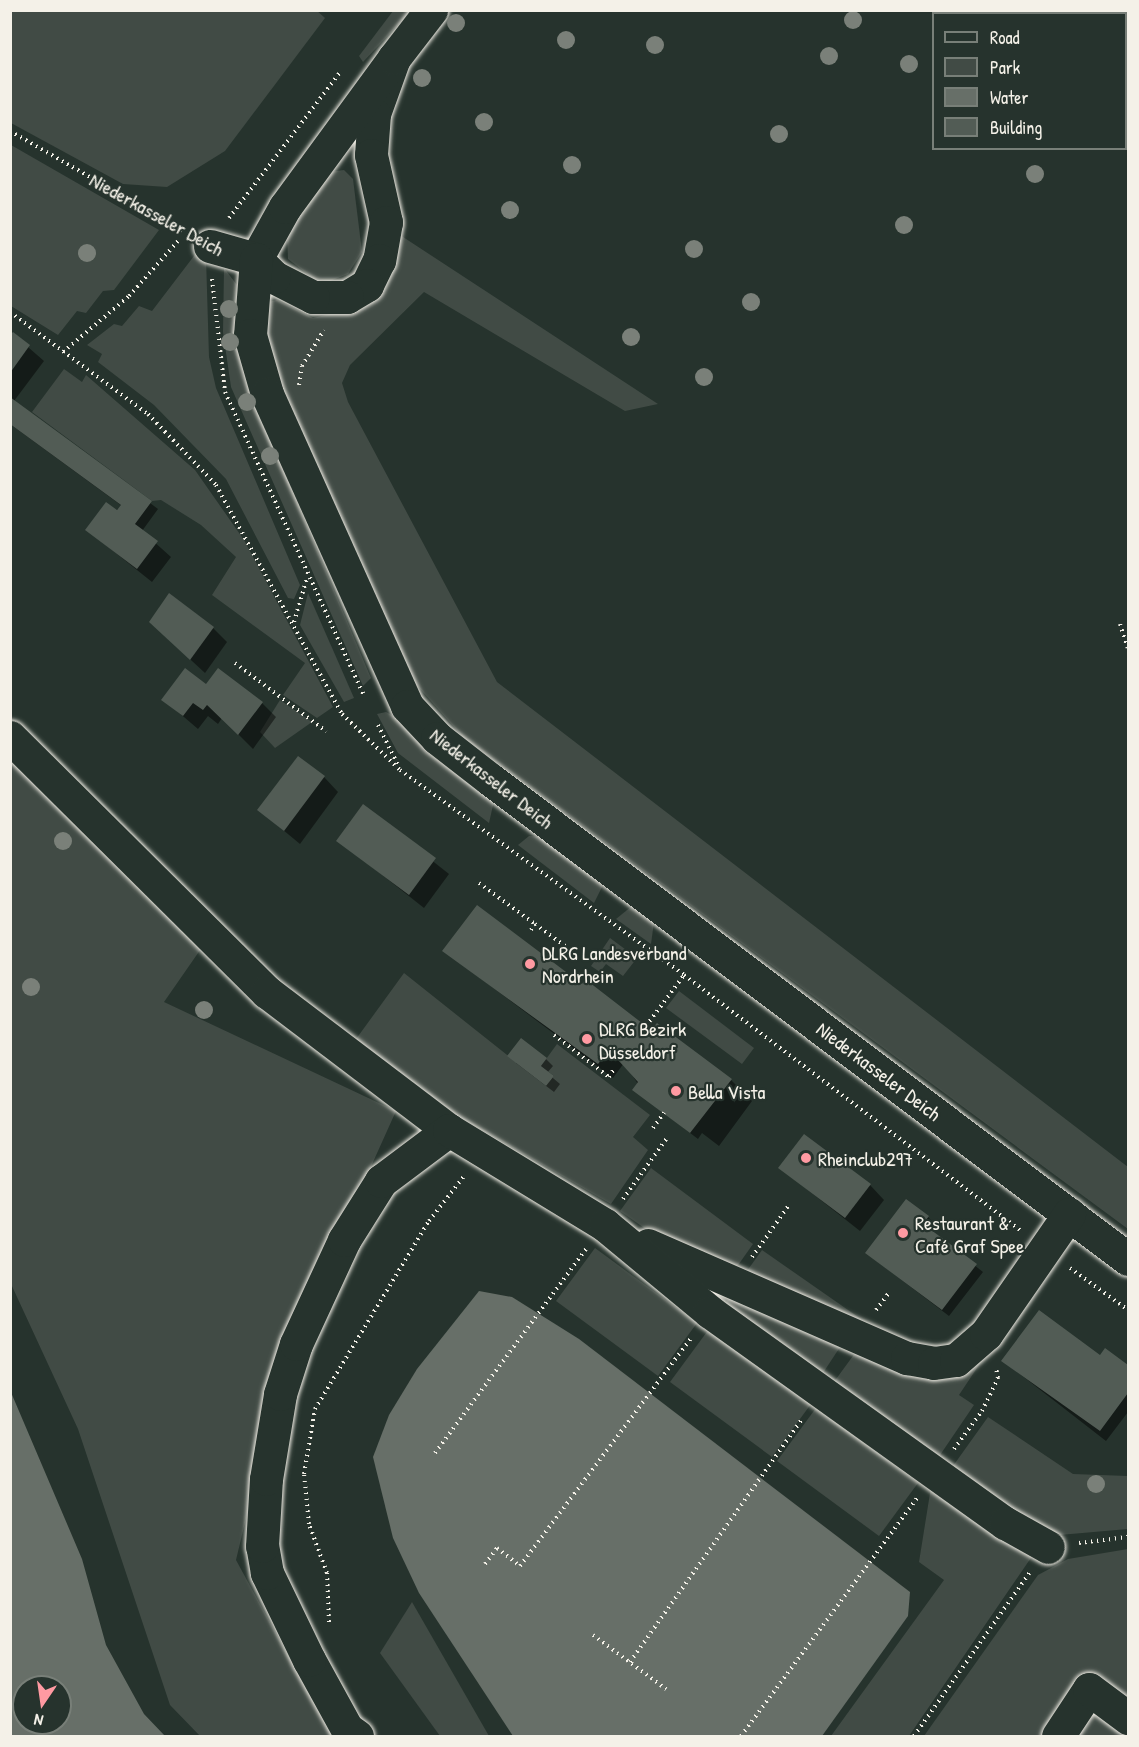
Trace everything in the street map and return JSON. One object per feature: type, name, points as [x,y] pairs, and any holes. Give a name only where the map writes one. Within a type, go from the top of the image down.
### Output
[{"type":"street","points":[[394,58],[374,114],[371,155],[386,222],[379,260],[367,285],[347,297],[313,297],[274,277],[256,259],[285,207],[394,58],[431,10]]},
{"type":"street","name":"Niederkasseler Deich","points":[[198,239],[256,259],[250,335],[287,442],[396,688],[437,738],[1128,1259]]},
{"type":"street","points":[[10,737],[267,992],[449,1130],[485,1148],[604,1225],[710,1312],[1005,1522],[1048,1547]]},
{"type":"street","points":[[357,1737],[342,1719],[267,1573],[262,1546],[266,1479],[292,1354],[344,1240],[381,1181],[449,1130]]},
{"type":"street","points":[[604,1225],[731,1285],[907,1358],[934,1363],[956,1360],[972,1349],[1069,1214]]},
{"type":"street","points":[[1058,1737],[1089,1689],[1128,1718]]},
{"type":"path","points":[[63,352],[198,239],[346,66]]},
{"type":"path","name":"Niederkasseler Deich","points":[[10,131],[198,239]]},
{"type":"path","points":[[287,442],[302,366],[347,297]]},
{"type":"path","points":[[10,312],[148,414],[216,485],[294,622],[342,714],[400,770],[684,975],[1044,1249],[1128,1310]]},
{"type":"path","points":[[294,622],[307,577]]},
{"type":"path","points":[[1120,624],[1128,648]]},
{"type":"path","points":[[235,663],[326,731]]},
{"type":"path","points":[[479,883],[576,954]]},
{"type":"path","points":[[531,930],[535,924]]},
{"type":"path","points":[[646,1026],[684,975]]},
{"type":"path","points":[[554,1035],[609,1077],[615,1069]]},
{"type":"path","points":[[653,1128],[664,1113]]},
{"type":"path","points":[[435,1453],[667,1138]]},
{"type":"path","points":[[331,1629],[325,1609],[327,1573],[309,1524],[304,1474],[315,1409],[429,1221],[485,1148]]},
{"type":"path","points":[[760,1246],[789,1206]]},
{"type":"path","points":[[870,1318],[888,1294]]},
{"type":"path","points":[[485,1564],[497,1548],[520,1566],[695,1333]]},
{"type":"path","points":[[630,1662],[809,1409]]},
{"type":"path","points":[[949,1455],[981,1411]]},
{"type":"path","points":[[741,1737],[922,1492]]},
{"type":"path","points":[[914,1737],[1048,1547],[1128,1537]]},
{"type":"path","points":[[593,1635],[666,1689]]},
{"type":"green space","points":[[316,10],[325,18],[225,151],[167,187],[123,184],[11,123],[11,11]]},
{"type":"green space","points":[[393,11],[411,11],[363,62],[359,56]]},
{"type":"green space","points":[[11,145],[159,230],[114,290],[103,291],[86,313],[77,311],[58,335],[11,306]]},
{"type":"green space","points":[[344,170],[353,179],[362,252],[348,274],[330,281],[314,279],[288,259],[287,234],[329,172]]},
{"type":"green space","points":[[400,235],[658,404],[625,411],[424,292],[350,365],[342,383],[348,402],[497,682],[1128,1167],[1128,1229],[463,737],[414,682],[272,366],[263,303],[277,300],[313,318],[339,312]]},
{"type":"green space","points":[[197,252],[206,257],[209,357],[216,388],[300,585],[294,599],[288,598],[226,479],[154,405],[98,362],[102,354],[87,345],[114,324],[122,326],[139,306],[152,311]]},
{"type":"green space","points":[[224,268],[237,285],[238,337],[246,382],[371,678],[363,686],[231,387],[223,332]]},
{"type":"green space","points":[[64,369],[82,382],[86,375],[195,470],[244,540],[333,707],[317,718],[283,695],[305,663],[212,595],[236,557],[201,525],[161,500],[152,501],[32,412]]},
{"type":"green space","points":[[308,593],[354,698],[344,702],[300,625]]},
{"type":"green space","points":[[280,700],[312,722],[275,748],[260,732]]},
{"type":"green space","points":[[386,712],[401,720],[426,752],[494,801],[489,823],[398,753],[377,714]]},
{"type":"green space","points":[[10,760],[205,943],[164,1002],[396,1111],[284,1360],[236,1560],[332,1736],[200,1736],[170,1705],[78,1429],[11,1284]]},
{"type":"green space","points":[[529,836],[543,837],[603,885],[594,903],[518,845]]},
{"type":"green space","points":[[632,906],[654,922],[651,944],[616,919]]},
{"type":"green space","points":[[610,938],[637,958],[623,976],[606,964],[600,972],[591,966]]},
{"type":"green space","points":[[404,973],[546,1086],[554,1076],[541,1066],[557,1044],[650,1115],[633,1137],[648,1150],[611,1204],[447,1110],[351,1046]]},
{"type":"green space","points":[[679,991],[754,1048],[742,1064],[666,1008]]},
{"type":"green space","points":[[651,1168],[753,1244],[729,1278],[677,1251],[620,1211]]},
{"type":"green space","points":[[595,1248],[697,1323],[658,1376],[556,1301]]},
{"type":"green space","points":[[762,1250],[861,1319],[853,1330],[739,1282]]},
{"type":"green space","points":[[731,1295],[844,1341],[821,1376],[723,1307]]},
{"type":"green space","points":[[709,1329],[811,1404],[772,1457],[670,1382]]},
{"type":"green space","points":[[858,1349],[947,1374],[983,1359],[959,1395],[974,1405],[936,1461],[831,1386]]},
{"type":"green space","points":[[816,1408],[918,1483],[879,1536],[777,1461]]},
{"type":"green space","points":[[988,1417],[1073,1474],[1128,1476],[1128,1529],[1048,1536],[948,1473]]},
{"type":"green space","points":[[931,1487],[1037,1549],[909,1736],[831,1736],[944,1580],[919,1562]]},
{"type":"green space","points":[[1128,1549],[1128,1736],[924,1736],[1038,1575],[1068,1559]]},
{"type":"green space","points":[[412,1602],[489,1736],[440,1736],[380,1653]]},
{"type":"water","points":[[479,1291],[512,1297],[579,1339],[910,1592],[908,1616],[822,1736],[513,1736],[419,1593],[393,1538],[373,1457],[389,1415],[417,1369]]},
{"type":"water","points":[[10,1390],[82,1559],[106,1645],[144,1714],[165,1736],[11,1736]]},
{"type":"building","points":[[13,332],[30,345],[10,373],[10,335]]},
{"type":"building","points":[[10,397],[152,501],[135,524],[158,541],[137,569],[85,530],[106,502],[117,510],[121,505],[10,424]]},
{"type":"building","points":[[169,593],[214,627],[190,660],[149,622]]},
{"type":"building","points":[[185,668],[206,684],[218,668],[263,702],[238,735],[207,705],[203,710],[193,703],[183,716],[161,700]]},
{"type":"building","points":[[298,756],[325,776],[284,831],[257,810]]},
{"type":"building","points":[[363,804],[436,858],[409,895],[336,841]]},
{"type":"building","points":[[477,905],[582,984],[585,979],[651,1030],[657,1023],[732,1079],[690,1133],[632,1090],[638,1082],[609,1050],[598,1064],[442,951]]},
{"type":"building","points":[[521,1038],[547,1058],[541,1066],[554,1076],[546,1086],[507,1056]]},
{"type":"building","points":[[804,1134],[871,1184],[845,1218],[778,1168]]},
{"type":"building","points":[[906,1199],[929,1216],[923,1224],[977,1264],[942,1310],[865,1253]]},
{"type":"building","points":[[1039,1310],[1100,1355],[1105,1348],[1128,1365],[1128,1393],[1100,1431],[1001,1361]]},
{"type":"place","name":"DLRG Landesverband Nordrhein","points":[[530,964]]},
{"type":"place","name":"DLRG Bezirk Düsseldorf","points":[[587,1039]]},
{"type":"place","name":"Bella Vista","points":[[676,1091]]},
{"type":"place","name":"Rheinclub297","points":[[806,1158]]},
{"type":"place","name":"Restaurant & Café Graf Spee","points":[[903,1233]]}]
